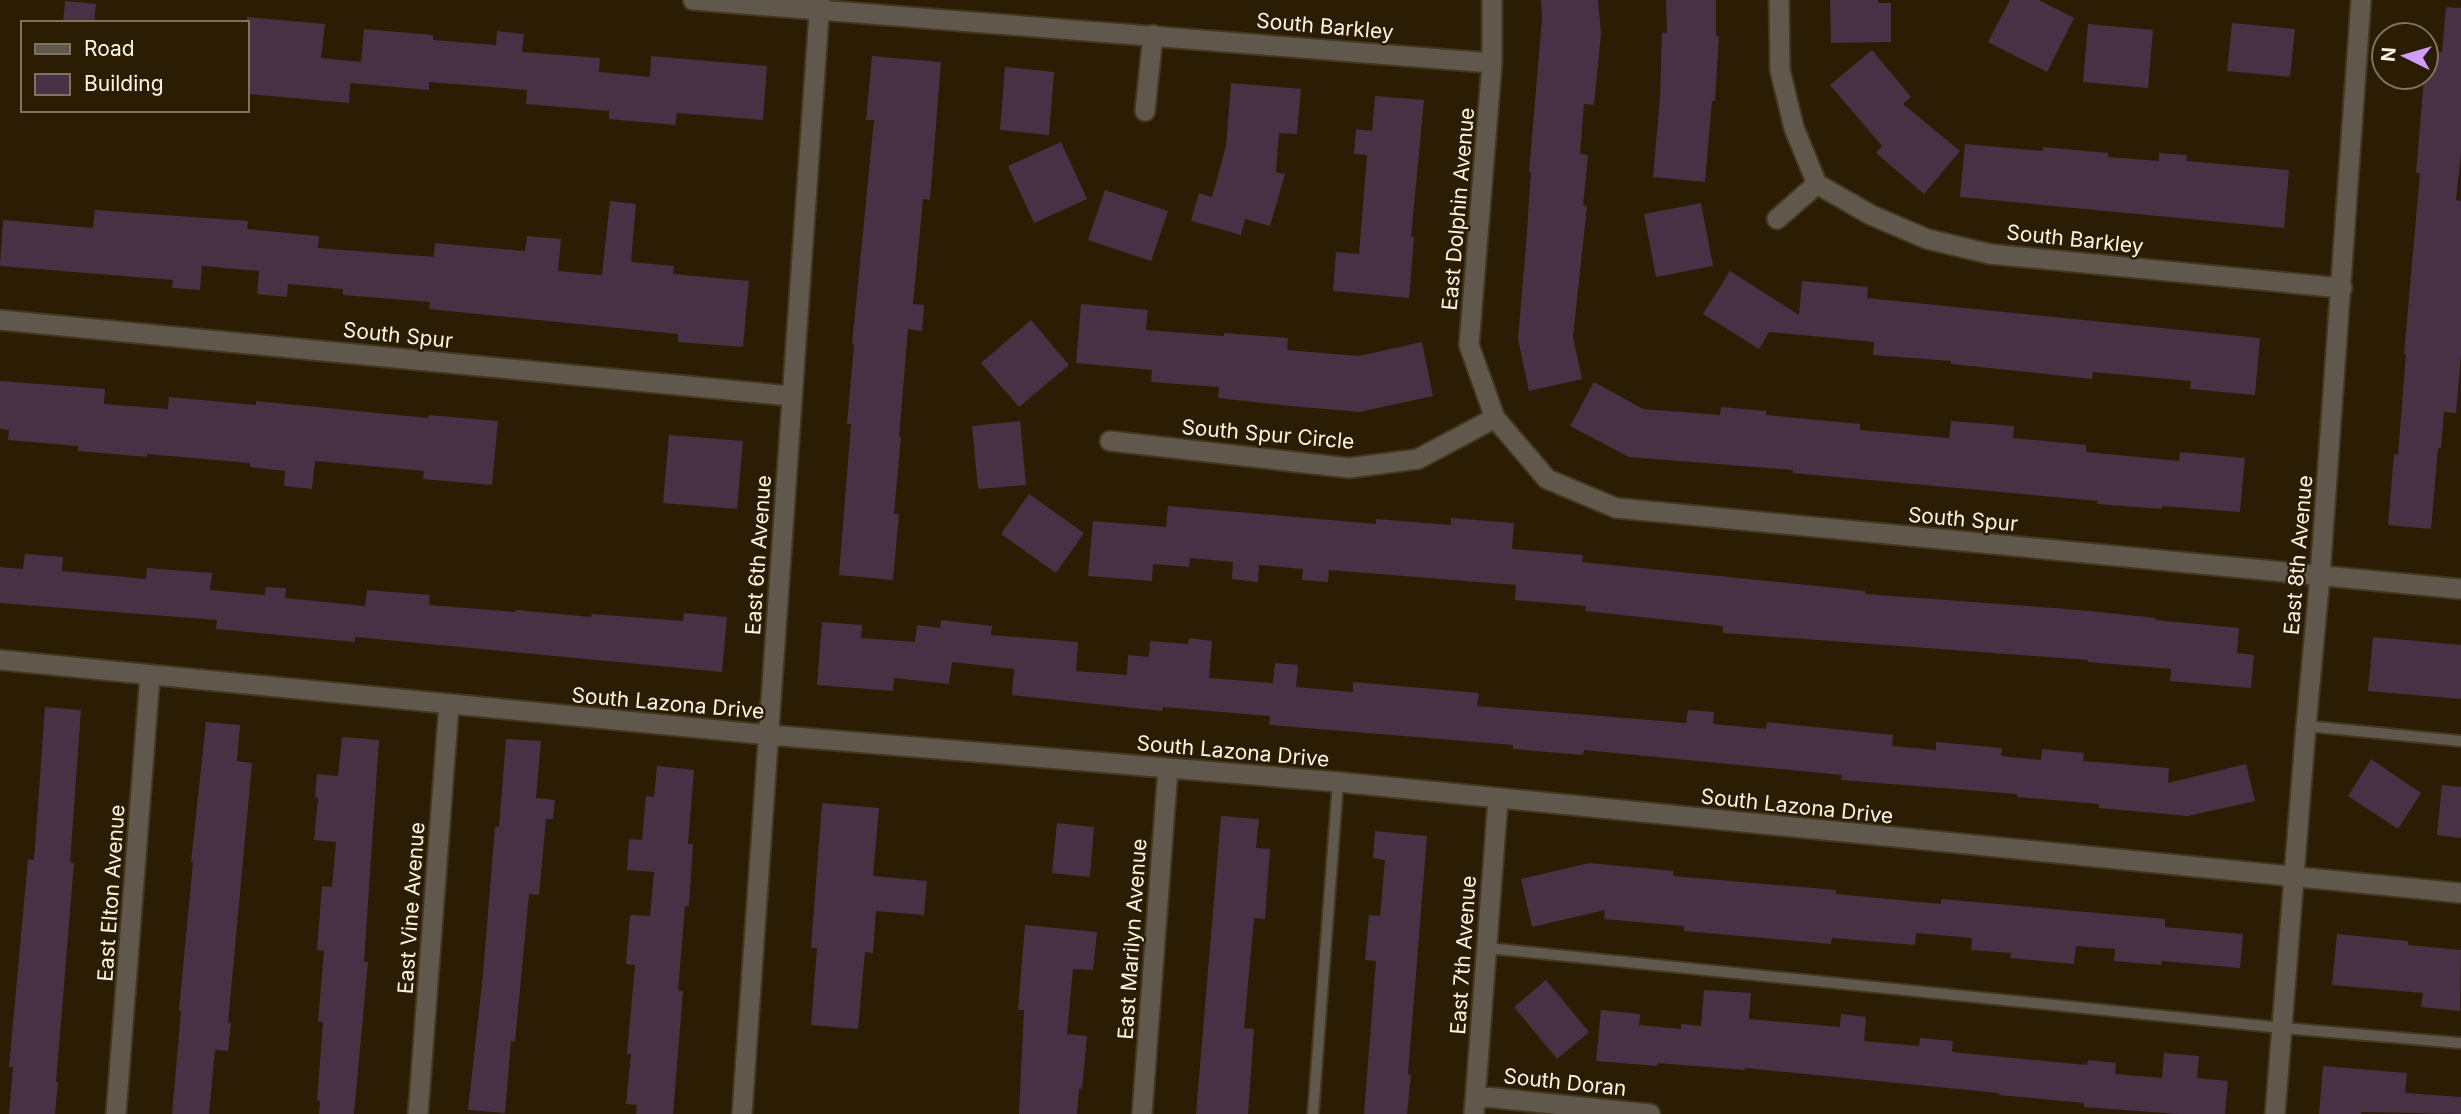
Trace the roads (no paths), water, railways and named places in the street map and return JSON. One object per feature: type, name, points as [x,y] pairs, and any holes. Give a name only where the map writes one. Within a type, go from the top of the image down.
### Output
[{"type":"street","name":"South Barkley","points":[[693,0],[820,6],[1492,63]]},
{"type":"street","name":"East Dolphin Avenue","points":[[1492,0],[1492,63],[1469,345],[1495,418]]},
{"type":"street","points":[[1777,219],[1818,184],[1794,128],[1780,70],[1779,0]]},
{"type":"street","name":"East 8th Avenue","points":[[2275,1114],[2320,576],[2361,0]]},
{"type":"street","name":"East 6th Avenue","points":[[742,1114],[820,6]]},
{"type":"street","points":[[1145,111],[1153,35]]},
{"type":"street","name":"South Barkley","points":[[1818,184],[1871,215],[1927,239],[1990,254],[2342,288]]},
{"type":"street","name":"South Spur","points":[[0,320],[792,396]]},
{"type":"street","name":"South Spur","points":[[1495,418],[1547,480],[1616,508],[2461,589]]},
{"type":"street","name":"South Spur Circle","points":[[1110,441],[1349,468],[1418,458],[1495,418]]},
{"type":"street","name":"South Lazona Drive","points":[[0,660],[769,735],[1338,782],[2461,893]]},
{"type":"street","name":"East Elton Avenue","points":[[116,1114],[150,675]]},
{"type":"street","name":"East Vine Avenue","points":[[418,1114],[449,705]]},
{"type":"street","name":"East Marilyn Avenue","points":[[1142,1114],[1168,768]]},
{"type":"street","name":"East 7th Avenue","points":[[1475,1105],[1498,799]]},
{"type":"street","name":"South Doran","points":[[1475,1105],[1650,1114]]},
{"type":"lane","points":[[2306,726],[2461,741]]},
{"type":"lane","points":[[1313,1114],[1338,782]]},
{"type":"lane","points":[[1487,948],[2283,1028],[2461,1043]]}]
